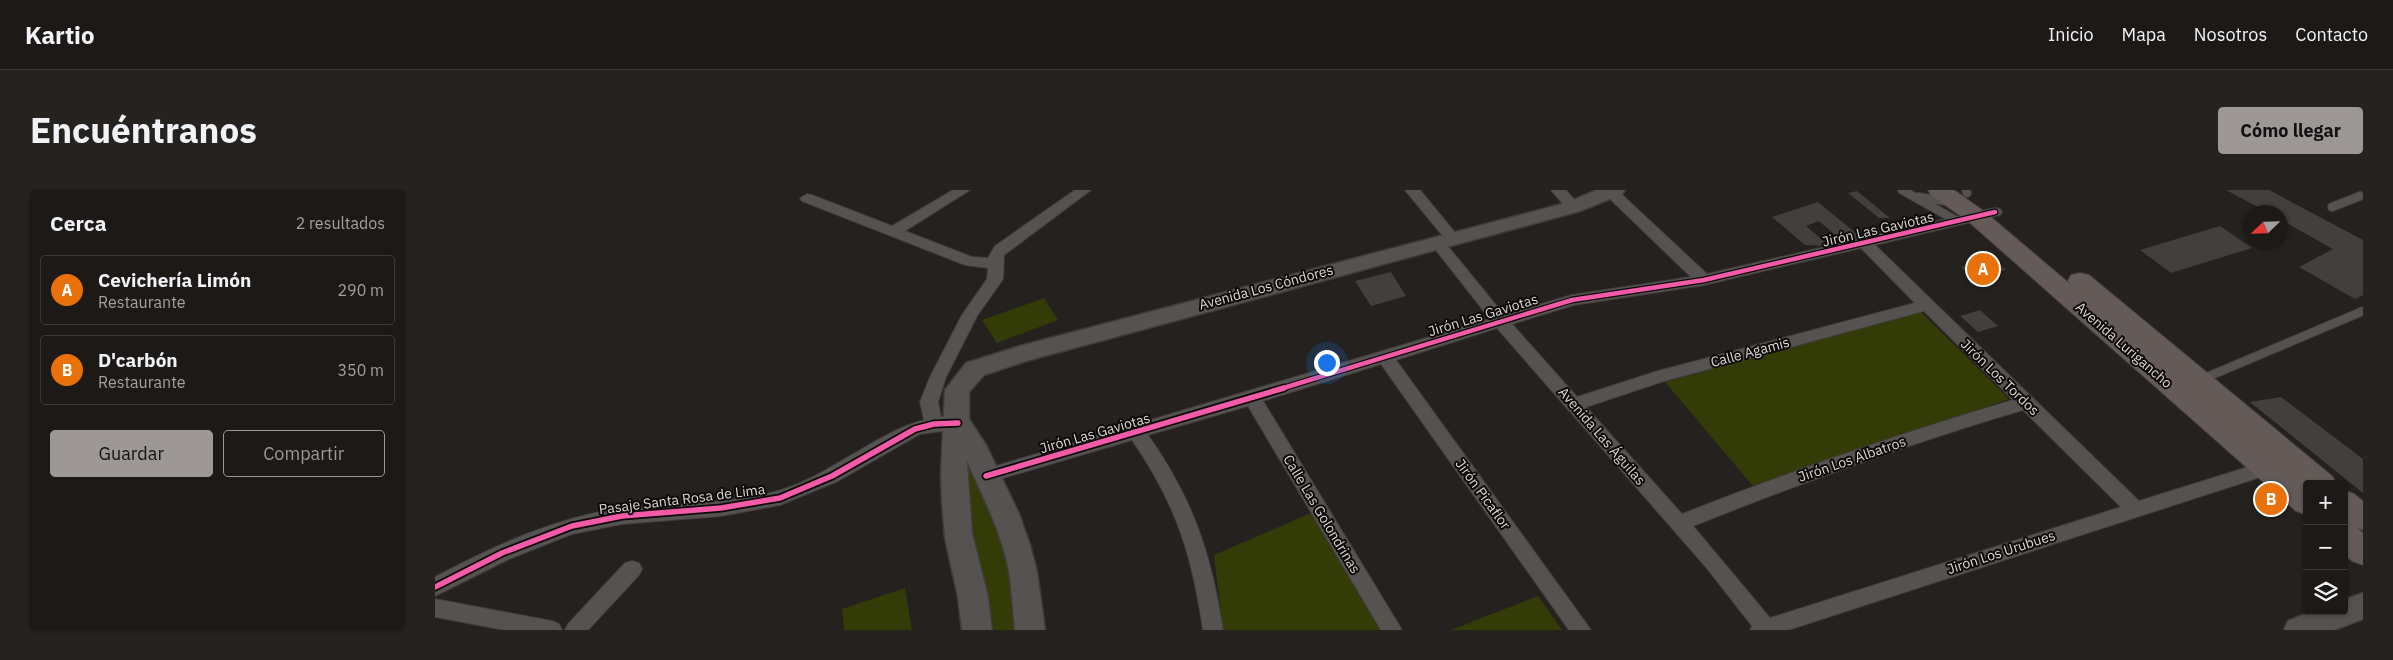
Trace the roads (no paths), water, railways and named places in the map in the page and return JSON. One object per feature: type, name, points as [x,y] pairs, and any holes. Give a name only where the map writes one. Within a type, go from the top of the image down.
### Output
[{"type":"main road","name":"Avenida Los Cóndores","points":[[977,630],[973,591],[960,542],[953,481],[954,446],[946,424],[957,390],[975,370],[1020,354],[1101,331],[1573,207],[1613,192]]},
{"type":"main road","name":"Avenida Lurigancho","points":[[1965,202],[2198,380],[2317,480]]},
{"type":"main road","name":"Avenida Lurigancho","points":[[1965,202],[2303,500]]},
{"type":"main road","points":[[946,424],[973,445],[1005,514],[1023,572],[1030,630]]},
{"type":"main road","points":[[2348,505],[2363,518]]},
{"type":"main road","points":[[2348,539],[2363,552]]},
{"type":"main road","points":[[2299,630],[2363,606]]},
{"type":"street","points":[[893,232],[963,190]]},
{"type":"street","points":[[946,424],[929,402],[937,377],[970,315],[995,279],[996,254],[1000,249],[1084,190]]},
{"type":"street","name":"Avenida Las Águilas","points":[[1412,190],[1500,321],[1736,589],[1764,629]]},
{"type":"street","points":[[1558,190],[1573,207]]},
{"type":"street","points":[[1613,192],[1704,280]]},
{"type":"street","points":[[807,198],[970,262],[997,263]]},
{"type":"street","name":"Jirón Las Gaviotas","points":[[986,476],[1137,433],[1572,300],[1614,292],[1704,280],[1864,243],[1965,202]]},
{"type":"street","name":"Jirón Los Tordos","points":[[1864,243],[2136,510]]},
{"type":"street","name":"Calle Agamis","points":[[1574,404],[1658,377],[1927,305]]},
{"type":"street","name":"Jirón Picaflor","points":[[1385,357],[1581,630]]},
{"type":"street","name":"Calle Las Golondrinas","points":[[1252,398],[1392,630]]},
{"type":"street","name":"Jirón Los Albatros","points":[[1679,523],[1763,490],[1960,422],[2027,402]]},
{"type":"street","name":"Pasaje Santa Rosa de Lima","points":[[435,587],[513,547],[552,531],[582,523],[622,516],[743,505],[779,498],[803,489],[915,429],[946,424]]},
{"type":"street","points":[[1137,433],[1159,463],[1179,498],[1194,535],[1207,582],[1213,630]]},
{"type":"street","name":"Jirón Los Urubues","points":[[1764,629],[2267,468]]},
{"type":"street","points":[[575,630],[632,570]]},
{"type":"street","points":[[435,608],[551,630]]},
{"type":"lane","points":[[1901,190],[1911,196],[1965,202]]},
{"type":"lane","points":[[2332,207],[2363,195]]},
{"type":"lane","points":[[1911,196],[1965,202]]},
{"type":"lane","points":[[2198,380],[2363,311]]},
{"type":"place","name":"Cevichería Limón","points":[[1983,269]]},
{"type":"place","name":"D'carbón","points":[[2271,499]]}]
